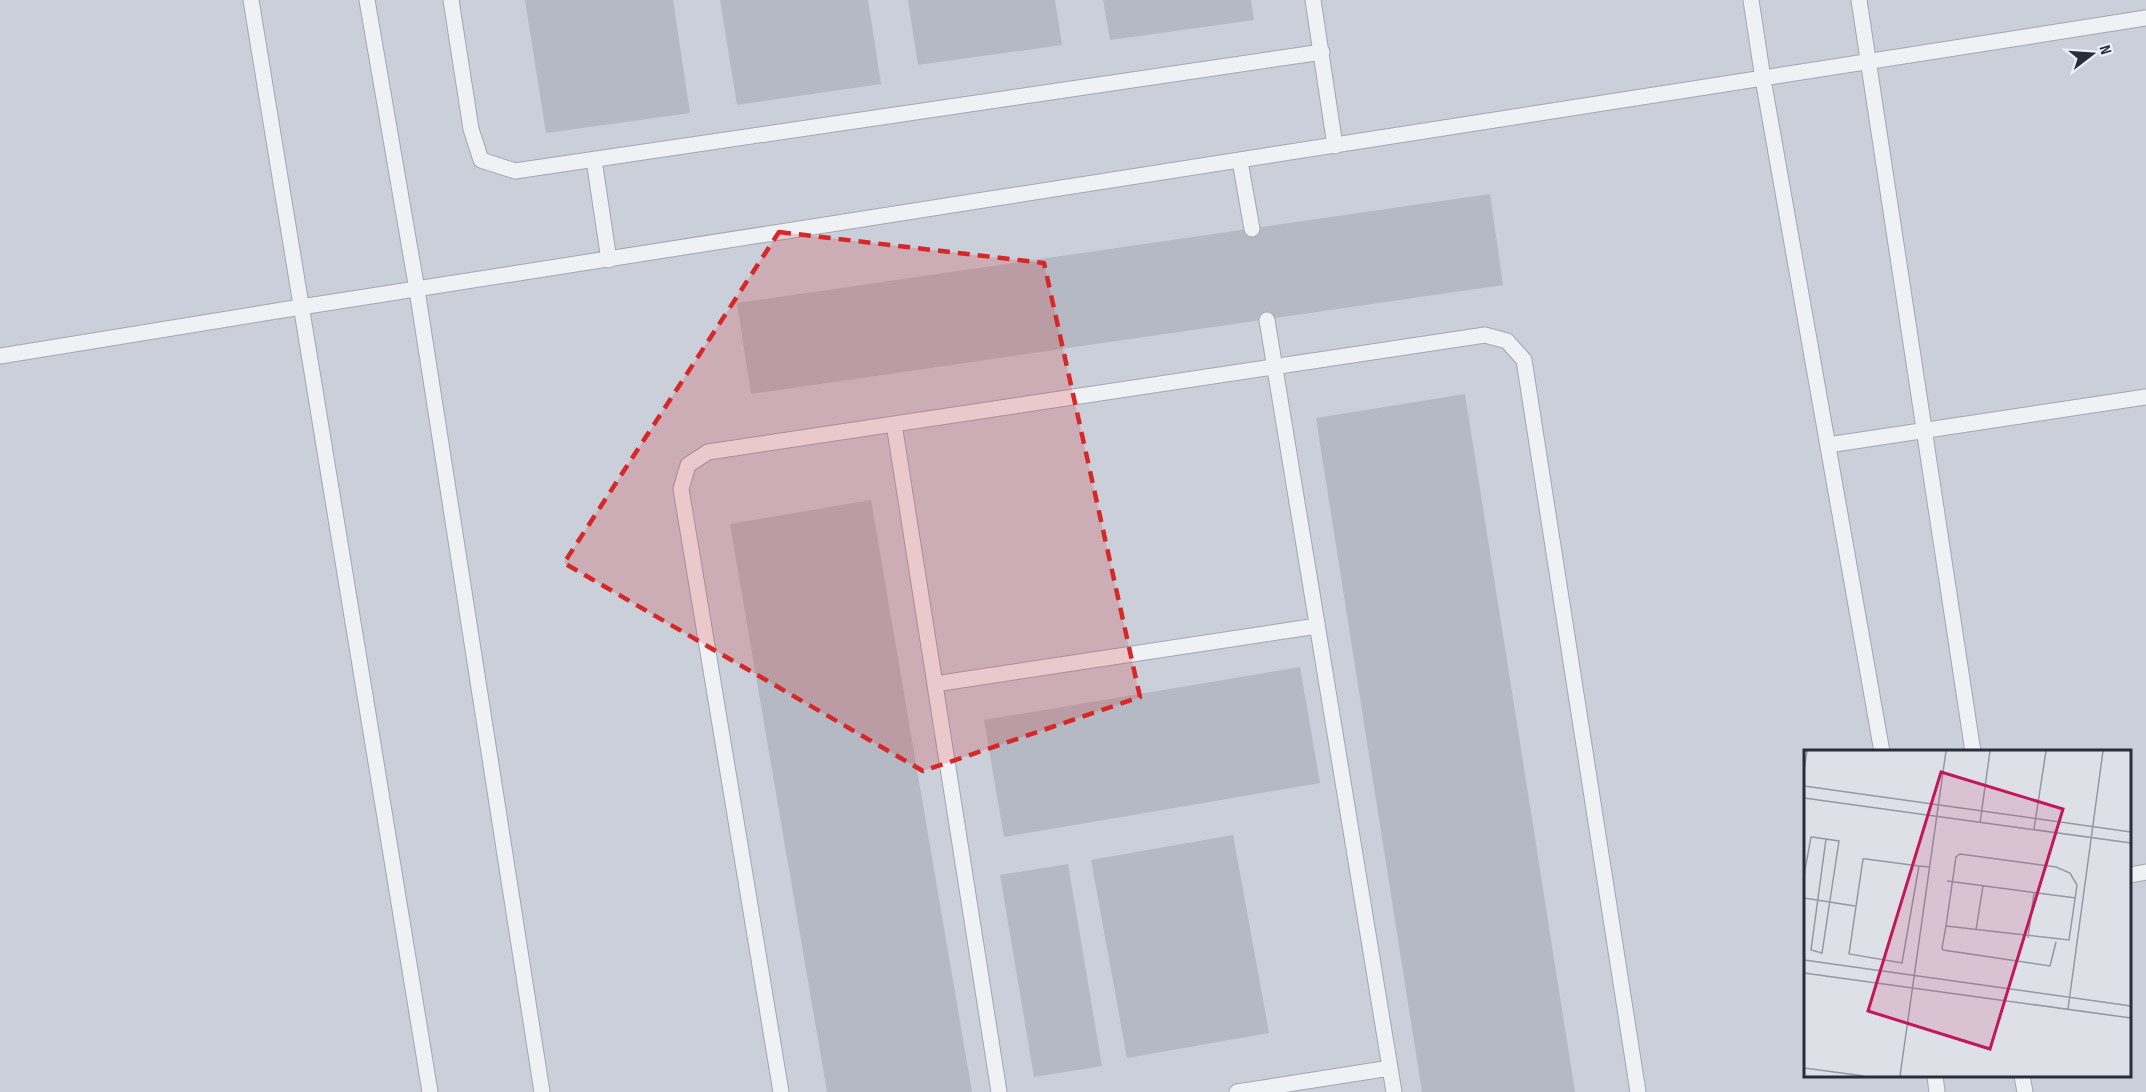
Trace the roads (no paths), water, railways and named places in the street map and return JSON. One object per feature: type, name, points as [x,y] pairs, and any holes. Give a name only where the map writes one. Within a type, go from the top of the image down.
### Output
[{"type":"lane","points":[[251,0],[430,1092]]},
{"type":"lane","points":[[368,0],[417,290],[542,1092]]},
{"type":"lane","points":[[451,0],[471,129],[481,160],[515,171],[1322,52]]},
{"type":"lane","points":[[1313,0],[1335,146]]},
{"type":"lane","points":[[1751,0],[1882,750]]},
{"type":"lane","points":[[1859,0],[1972,750]]},
{"type":"lane","points":[[0,356],[2146,18]]},
{"type":"lane","points":[[594,160],[609,260]]},
{"type":"lane","points":[[1240,161],[1252,229]]},
{"type":"lane","points":[[1267,320],[1394,1092]]},
{"type":"lane","points":[[781,1092],[681,489],[688,465],[708,452],[1485,335],[1507,341],[1524,360],[1638,1092]]},
{"type":"lane","points":[[1828,445],[2146,397]]},
{"type":"lane","points":[[894,424],[999,1092]]},
{"type":"lane","points":[[935,684],[1317,626]]},
{"type":"lane","points":[[2131,875],[2146,872]]},
{"type":"lane","points":[[1238,1092],[1390,1068]]},
{"type":"lane","points":[[1935,1077],[1937,1092]]},
{"type":"lane","points":[[2022,1077],[2025,1092]]}]
